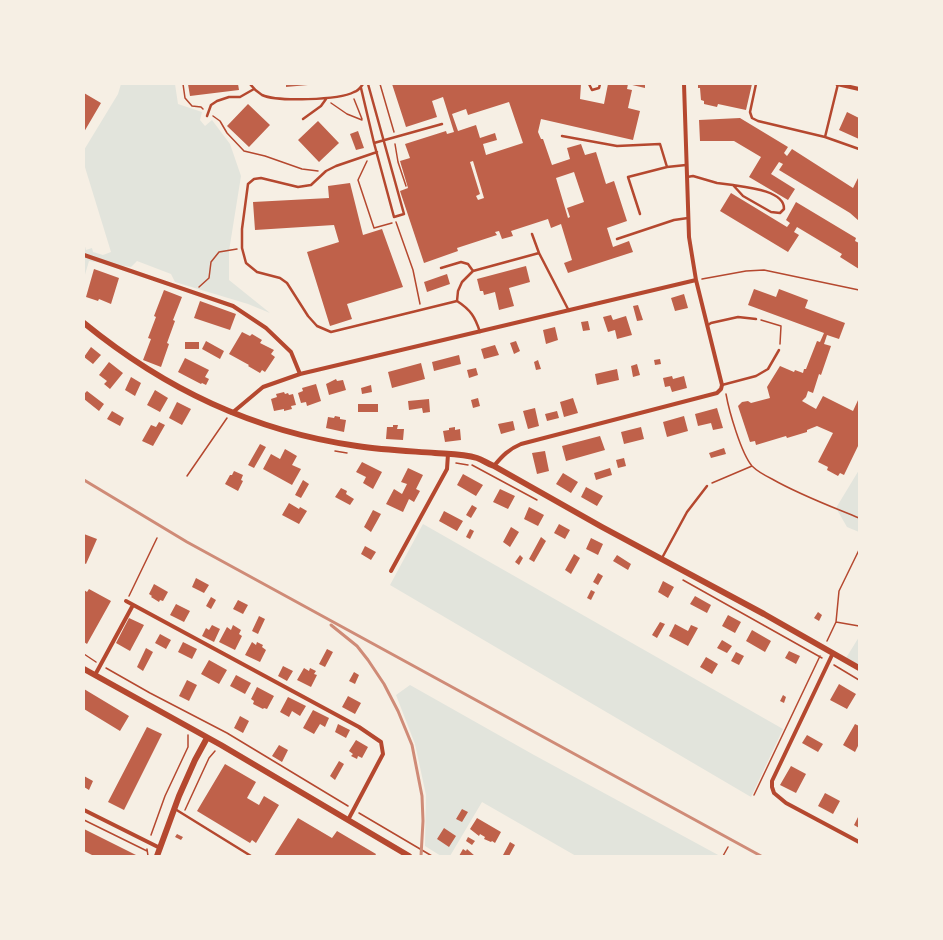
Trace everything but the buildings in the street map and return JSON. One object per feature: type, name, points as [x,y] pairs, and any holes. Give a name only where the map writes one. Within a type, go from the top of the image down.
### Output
[{"type":"street","points":[[494,466],[504,454],[521,444],[717,393],[724,384],[696,280],[689,237],[684,84]]},
{"type":"street","points":[[837,84],[859,89]]},
{"type":"street","points":[[84,255],[233,306],[266,328],[291,352],[300,374]]},
{"type":"street","points":[[232,413],[263,387],[300,374],[696,280]]},
{"type":"street","points":[[84,323],[126,356],[152,372],[232,413],[275,428],[319,440],[357,446],[477,458],[494,466],[602,527],[662,558],[859,668]]},
{"type":"street","points":[[391,571],[440,484],[447,469],[448,454]]},
{"type":"street","points":[[126,601],[359,727],[382,742],[383,754],[348,820]]},
{"type":"street","points":[[95,675],[133,605]]},
{"type":"street","points":[[833,653],[772,781],[772,787],[774,793],[786,803],[859,842]]},
{"type":"street","points":[[84,669],[207,738],[409,856]]},
{"type":"street","points":[[157,856],[174,809],[192,767],[207,738]]},
{"type":"street","points":[[84,810],[160,848]]},
{"type":"lane","points":[[250,84],[262,95],[276,98],[326,99],[352,93],[361,88],[363,84]]},
{"type":"lane","points":[[361,88],[394,217],[404,214],[368,84]]},
{"type":"lane","points":[[589,84],[592,90],[599,88],[600,84]]},
{"type":"lane","points":[[756,84],[750,112],[752,118],[758,122],[825,137],[859,149]]},
{"type":"lane","points":[[825,137],[837,84]]},
{"type":"lane","points":[[207,116],[211,105],[217,99],[229,97],[240,98],[254,89]]},
{"type":"lane","points":[[303,119],[321,106],[326,99]]},
{"type":"lane","points":[[374,143],[442,124]]},
{"type":"lane","points":[[562,136],[617,146],[660,144],[668,167]]},
{"type":"lane","points":[[377,152],[342,164],[326,172],[311,185],[298,187],[261,178],[254,179],[248,184],[242,229],[242,248],[246,263],[257,272],[280,278],[287,283],[308,316],[317,326],[331,332],[458,301],[467,307],[475,318],[480,332]]},
{"type":"lane","points":[[640,214],[628,178],[668,167],[686,165]]},
{"type":"lane","points":[[686,178],[693,176],[717,182],[756,188],[781,200],[784,204],[784,210],[780,213],[771,212],[743,196],[733,185]]},
{"type":"lane","points":[[617,239],[674,220],[688,218]]},
{"type":"lane","points":[[532,234],[538,254],[569,311]]},
{"type":"lane","points":[[458,301],[458,291],[462,282],[473,271],[538,254]]},
{"type":"lane","points":[[441,268],[461,262],[468,264],[473,271]]},
{"type":"lane","points":[[708,325],[738,317],[756,319]]},
{"type":"lane","points":[[724,384],[756,376],[768,369],[779,350]]},
{"type":"lane","points":[[662,558],[687,512],[707,486]]},
{"type":"lane","points":[[174,809],[251,856]]},
{"type":"path","points":[[183,84],[185,98]]},
{"type":"path","points":[[380,84],[393,129],[398,162],[406,186]]},
{"type":"path","points":[[326,99],[347,114],[362,120],[352,93]]},
{"type":"path","points":[[227,133],[244,151],[265,156],[302,169],[326,172]]},
{"type":"path","points":[[369,155],[358,180],[374,228],[396,222],[413,270],[421,310]]},
{"type":"path","points":[[195,294],[197,289],[209,278],[211,262],[219,252],[242,248]]},
{"type":"path","points":[[702,278],[746,271],[764,270],[859,290]]},
{"type":"path","points":[[756,319],[781,326],[779,350]]},
{"type":"path","points":[[724,384],[725,395],[737,434],[752,466],[787,488],[859,518]]},
{"type":"path","points":[[187,476],[226,419],[233,421]]},
{"type":"path","points":[[333,450],[348,453]]},
{"type":"path","points":[[448,462],[472,465],[541,502]]},
{"type":"path","points":[[707,486],[752,466]]},
{"type":"path","points":[[126,601],[157,538]]},
{"type":"path","points":[[754,795],[836,622],[839,591],[859,550]]},
{"type":"path","points":[[680,579],[820,656],[859,680]]},
{"type":"path","points":[[836,622],[859,626]]},
{"type":"path","points":[[84,654],[150,693],[227,733],[432,856]]},
{"type":"path","points":[[148,856],[147,851],[149,843],[165,796],[188,747],[188,736],[197,717]]},
{"type":"path","points":[[183,733],[214,751],[183,814]]},
{"type":"path","points":[[84,820],[147,851]]},
{"type":"path","points":[[723,856],[728,847]]},
{"type":"shaded area","points":[[121,84],[175,84],[178,104],[202,112],[200,120],[205,126],[212,120],[230,144],[241,176],[229,251],[229,280],[270,313],[248,304],[175,282],[171,274],[137,261],[131,267],[89,261],[84,278],[84,243],[86,250],[92,248],[93,252],[103,255],[111,252],[84,164],[84,150],[118,94]]},
{"type":"shaded area","points":[[859,470],[859,532],[847,527],[836,508]]},
{"type":"shaded area","points":[[423,524],[783,729],[751,797],[390,585]]},
{"type":"shaded area","points":[[859,637],[859,665],[846,658]]},
{"type":"shaded area","points":[[410,685],[534,755],[720,856],[576,856],[482,802],[450,856],[441,856],[425,846],[426,795],[415,744],[396,695]]},
{"type":"railway","points":[[84,480],[187,542],[761,856]]},
{"type":"railway","points":[[331,625],[357,646],[368,660],[384,684],[398,711],[412,745],[422,796],[423,821],[421,856]]}]
